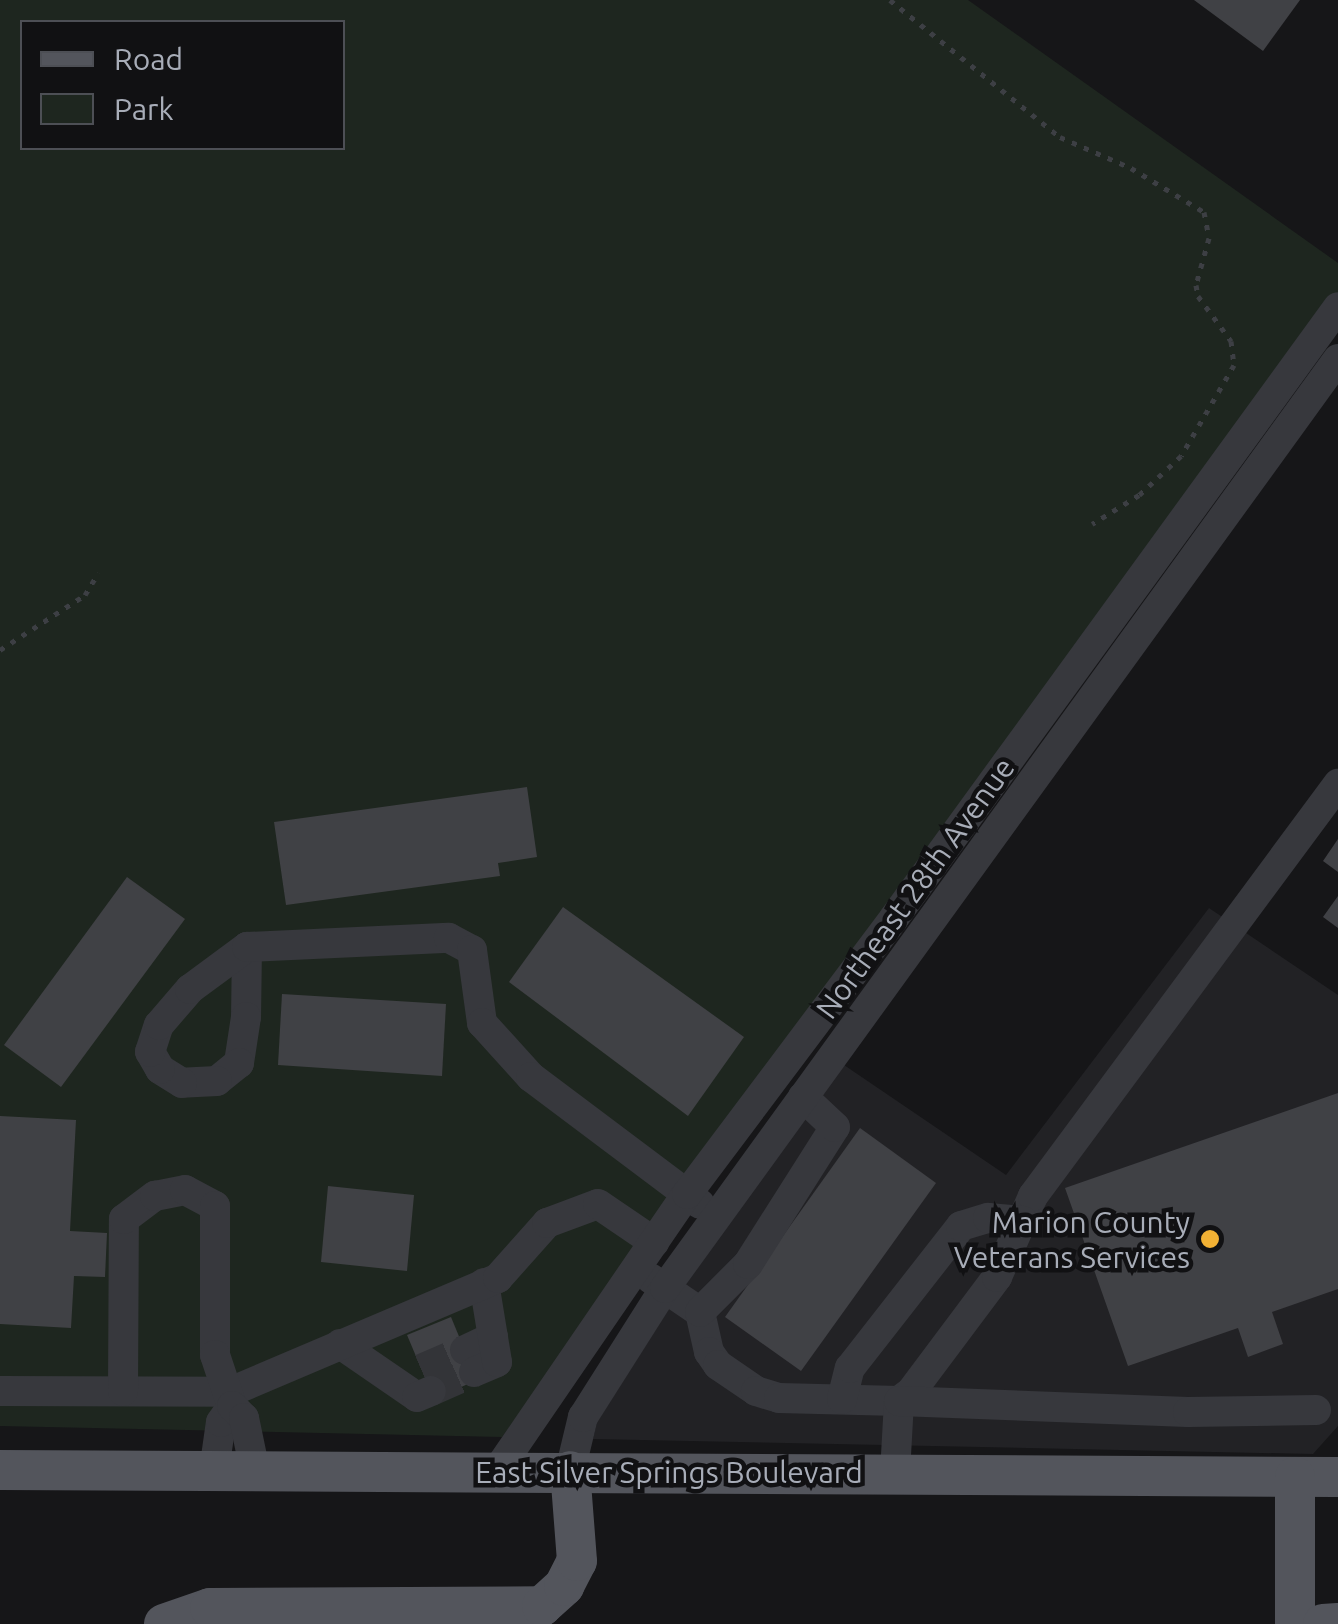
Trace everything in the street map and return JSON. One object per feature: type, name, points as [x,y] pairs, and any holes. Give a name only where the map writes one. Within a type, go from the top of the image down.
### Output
[{"type":"main road","name":"East Silver Springs Boulevard","points":[[0,1470],[1338,1477]]},
{"type":"main road","points":[[164,1624],[210,1608],[542,1606],[564,1586],[577,1561],[570,1471]]},
{"type":"main road","points":[[1295,1476],[1295,1624]]},
{"type":"main road","points":[[1322,1624],[1338,1623]]},
{"type":"street","name":"Northeast 28th Avenue","points":[[496,1471],[687,1194],[894,918],[1338,307]]},
{"type":"street","name":"Northeast 28th Avenue","points":[[570,1471],[583,1417],[665,1288],[1338,360]]},
{"type":"street","points":[[894,1473],[899,1401],[911,1392],[997,1277],[1033,1196],[1338,784]]},
{"type":"street","points":[[247,948],[449,938],[472,950],[482,1023],[530,1077],[717,1215]]},
{"type":"street","points":[[700,1312],[748,1264],[835,1127],[803,1097]]},
{"type":"street","points":[[123,1391],[124,1220],[155,1196],[185,1190],[214,1206],[215,1355],[231,1399],[244,1418],[255,1471]]},
{"type":"street","points":[[0,1391],[123,1391],[231,1399],[340,1344],[498,1278],[547,1224],[598,1204],[654,1242]]},
{"type":"street","points":[[842,1399],[850,1368],[961,1226],[988,1218],[1023,1222]]},
{"type":"street","points":[[636,1268],[700,1312],[710,1352],[718,1364],[756,1392],[779,1398],[1188,1412],[1316,1410]]},
{"type":"street","points":[[469,1360],[496,1362],[484,1283]]},
{"type":"street","points":[[340,1344],[415,1380]]},
{"type":"street","points":[[214,1472],[220,1422],[231,1399]]},
{"type":"path","points":[[890,0],[900,12],[1060,137],[1130,168],[1204,212],[1209,238],[1196,285],[1198,296],[1231,341],[1234,365],[1181,456],[1139,495],[1092,524]]},
{"type":"path","points":[[0,650],[85,595],[98,573]]},
{"type":"shaded area","points":[[1209,908],[1338,995],[1338,1426],[1313,1454],[593,1439],[597,1422],[677,1296],[844,1065],[1006,1175]]},
{"type":"green space","points":[[0,0],[968,0],[1338,263],[1338,293],[502,1437],[0,1426]]},
{"type":"building","points":[[1194,0],[1300,0],[1263,51]]},
{"type":"building","points":[[527,787],[537,857],[498,863],[500,876],[286,905],[274,822]]},
{"type":"building","points":[[1338,839],[1338,872],[1323,861]]},
{"type":"building","points":[[127,877],[185,919],[61,1087],[4,1045]]},
{"type":"building","points":[[1338,896],[1338,928],[1323,917]]},
{"type":"building","points":[[563,907],[744,1037],[688,1116],[509,982]]},
{"type":"building","points":[[282,994],[446,1004],[442,1076],[278,1065]]},
{"type":"building","name":"Marion County Veterans Services","points":[[1338,1093],[1338,1289],[1272,1312],[1283,1344],[1248,1357],[1238,1328],[1128,1366],[1065,1188]]},
{"type":"building","points":[[0,1116],[76,1120],[70,1231],[107,1233],[105,1277],[74,1276],[71,1328],[0,1324]]},
{"type":"building","points":[[860,1128],[936,1183],[801,1371],[725,1317]]},
{"type":"building","points":[[328,1186],[414,1195],[407,1271],[321,1262]]},
{"type":"building","points":[[451,1317],[477,1380],[434,1399],[407,1335]]},
{"type":"tunnel","points":[[421,1369],[465,1350]]},
{"type":"tunnel","points":[[431,1391],[474,1372]]},
{"type":"place","name":"Marion County Veterans Services","points":[[1210,1239]]}]
